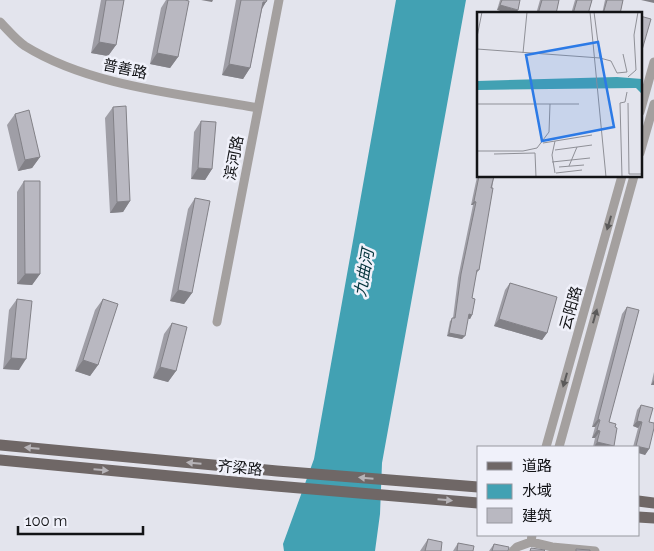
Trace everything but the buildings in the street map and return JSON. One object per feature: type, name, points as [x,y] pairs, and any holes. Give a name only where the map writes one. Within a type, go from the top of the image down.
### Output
[{"type":"main road","name":"齐梁路","points":[[0,445],[277,471],[477,487]]},
{"type":"main road","name":"齐梁路","points":[[0,460],[477,503]]},
{"type":"main road","points":[[639,501],[654,503]]},
{"type":"main road","points":[[639,517],[654,518]]},
{"type":"street","name":"滨河路","points":[[217,322],[279,0]]},
{"type":"street","name":"普善路","points":[[0,22],[23,45],[54,62],[92,76],[125,84],[258,108]]},
{"type":"street","points":[[642,105],[654,62]]},
{"type":"street","points":[[642,146],[654,104]]},
{"type":"street","name":"云阳路","points":[[546,446],[621,178]]},
{"type":"street","name":"云阳路","points":[[559,446],[633,178]]},
{"type":"street","points":[[513,551],[531,538],[552,547],[595,551]]},
{"type":"water","name":"九曲河","points":[[396,0],[466,0],[382,463],[380,514],[375,551],[284,551],[283,544],[314,459]]}]
